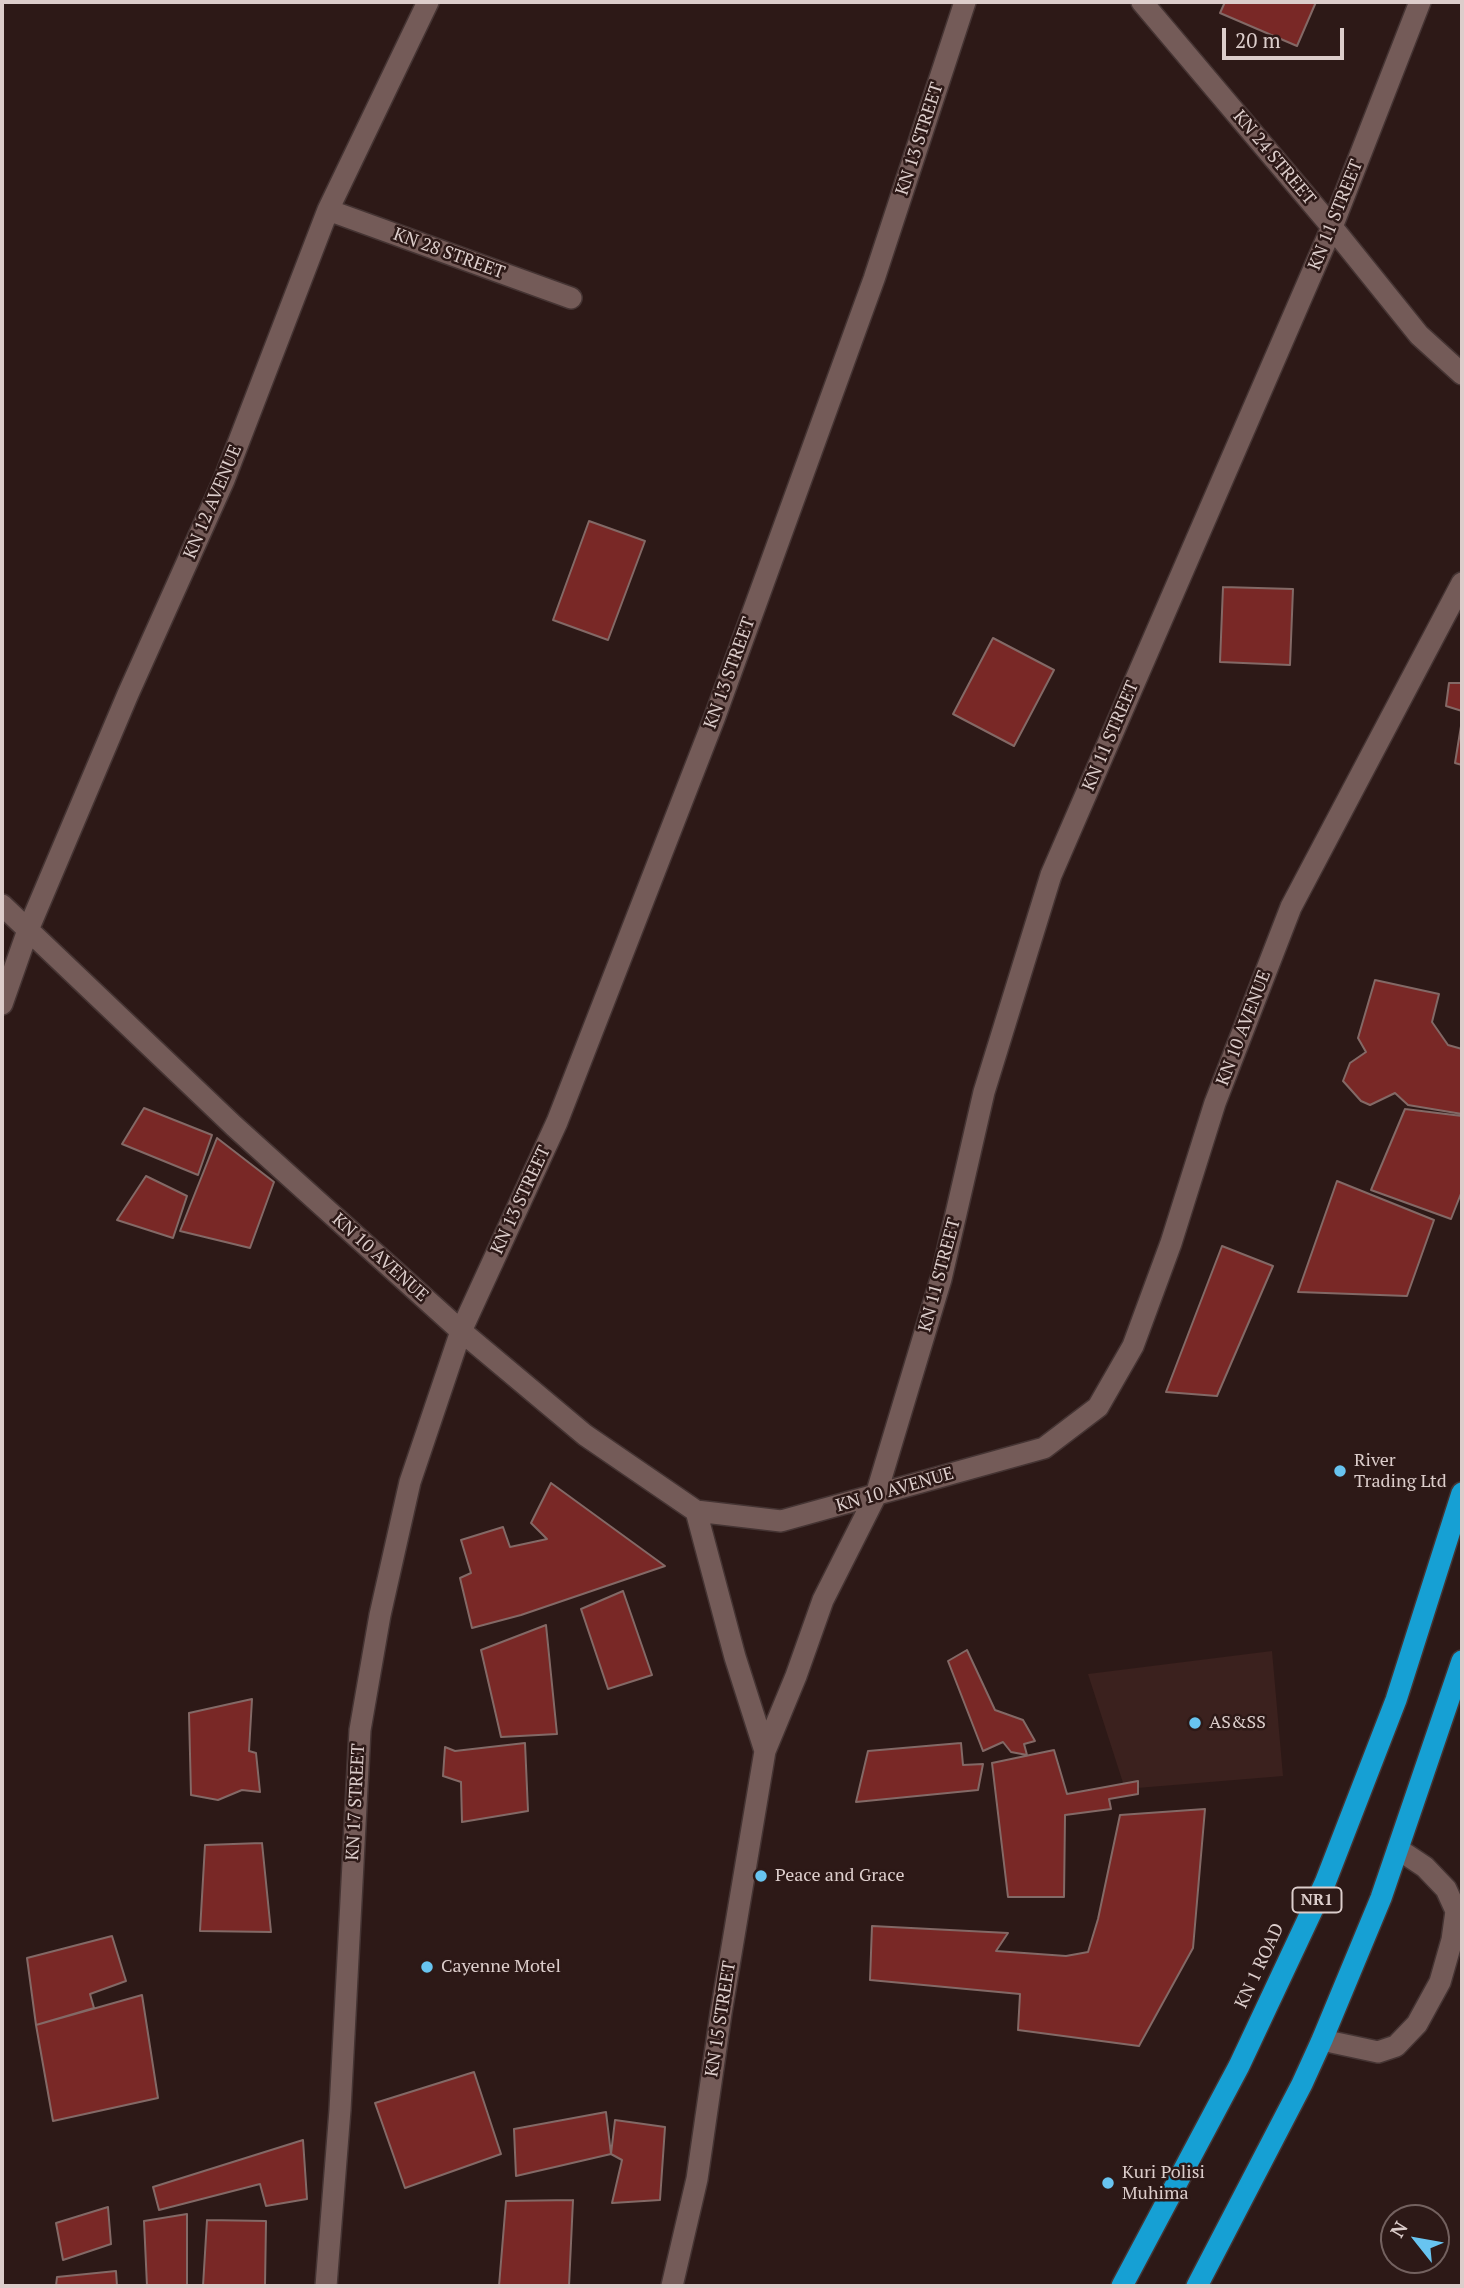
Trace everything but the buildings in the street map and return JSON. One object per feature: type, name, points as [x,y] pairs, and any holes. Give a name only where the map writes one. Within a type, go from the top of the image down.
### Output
[{"type":"highway","name":"KN 1 ROAD","points":[[1122,2286],[1239,2066],[1325,1883],[1396,1700],[1462,1493]]},
{"type":"highway","points":[[1197,2286],[1302,2084],[1322,2039],[1381,1898],[1462,1661]]},
{"type":"street","name":"KN 12 AVENUE","points":[[2,1004],[28,930],[128,694],[224,480],[328,210],[428,2]]},
{"type":"street","name":"KN 13 STREET","points":[[461,1331],[556,1122],[713,719],[874,278],[965,2]]},
{"type":"street","name":"KN 24 STREET","points":[[1142,2],[1332,227],[1419,335],[1462,374]]},
{"type":"street","name":"KN 11 STREET","points":[[876,1495],[941,1279],[984,1092],[1051,875],[1332,227],[1420,2]]},
{"type":"street","name":"KN 28 STREET","points":[[328,210],[570,298]]},
{"type":"street","name":"KN 10 AVENUE","points":[[2,905],[234,1126],[461,1331],[585,1435],[696,1511],[781,1521],[1044,1448],[1098,1407],[1133,1346],[1171,1243],[1215,1103],[1291,907],[1462,583]]},
{"type":"street","name":"KN 17 STREET","points":[[326,2286],[340,2110],[360,1730],[380,1615],[410,1482],[461,1331]]},
{"type":"street","name":"KN 15 STREET","points":[[672,2286],[697,2179],[721,2012],[765,1751],[823,1601],[876,1495]]},
{"type":"street","name":"KN 15 STREET","points":[[696,1511],[735,1657],[765,1751]]},
{"type":"street","points":[[1322,2039],[1378,2052],[1396,2046],[1418,2024],[1440,1982],[1452,1940],[1456,1911],[1446,1889],[1425,1867],[1398,1849]]},
{"type":"shaded area","points":[[1272,1651],[1283,1776],[1125,1789],[1088,1674]]},
{"type":"place","name":"River Trading Ltd","points":[[1340,1471]]},
{"type":"place","name":"AS&SS","points":[[1195,1723]]},
{"type":"place","name":"Peace and Grace","points":[[761,1876]]},
{"type":"place","name":"Cayenne Motel","points":[[427,1967]]},
{"type":"place","name":"Kuri Polisi Muhima","points":[[1108,2183]]}]
